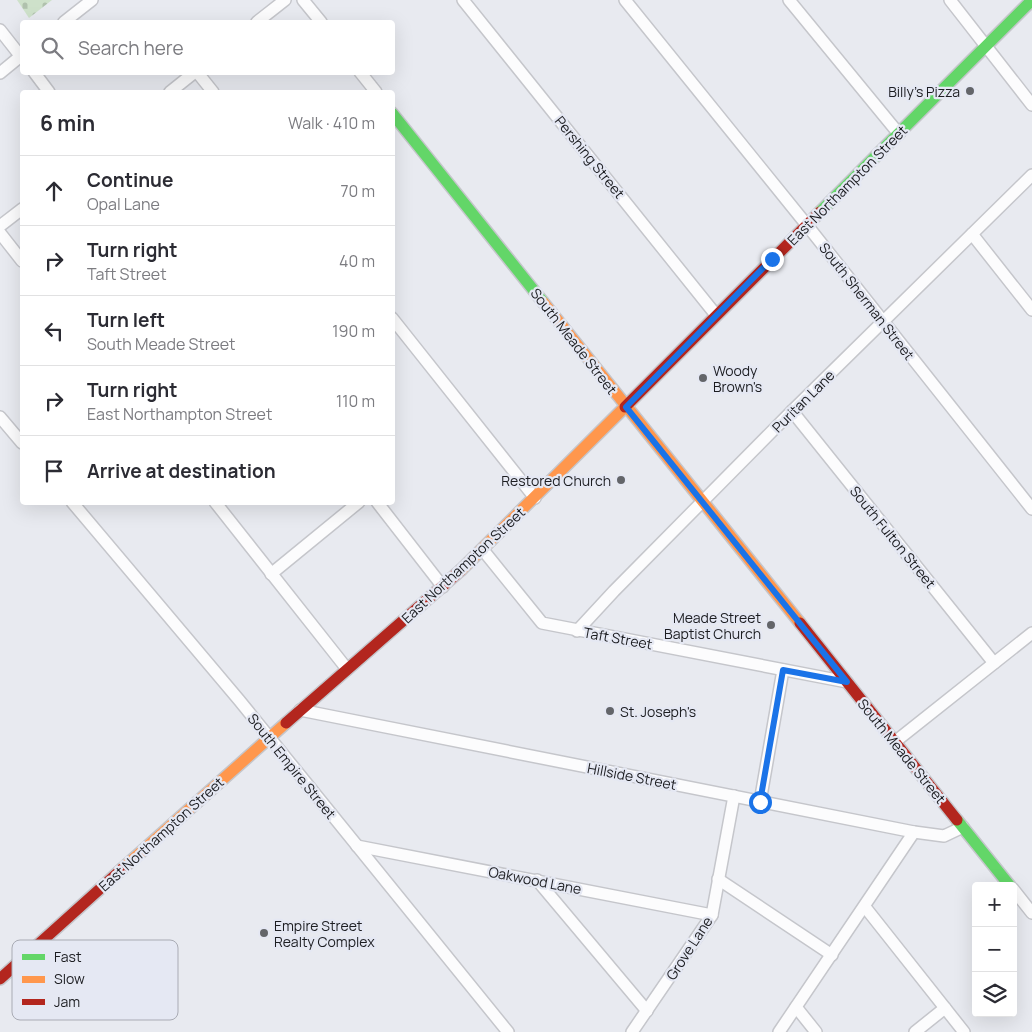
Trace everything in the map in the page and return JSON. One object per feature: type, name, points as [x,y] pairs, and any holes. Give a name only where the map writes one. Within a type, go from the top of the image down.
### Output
[{"type":"main road","name":"East Northampton Street","points":[[43,940],[269,737],[443,587],[483,550],[806,224],[899,134],[1032,0]]},
{"type":"main road","name":"South Meade Street","points":[[395,117],[1007,882]]},
{"type":"main road","name":"East Northampton Street","points":[[0,979],[12,968]]},
{"type":"street","points":[[67,20],[92,0]]},
{"type":"street","points":[[260,20],[285,0]]},
{"type":"street","points":[[303,0],[319,20]]},
{"type":"street","name":"Pershing Street","points":[[463,0],[716,315]]},
{"type":"street","name":"South Sherman Street","points":[[625,0],[1032,509]]},
{"type":"street","points":[[789,0],[899,134]]},
{"type":"street","points":[[950,0],[1032,105]]},
{"type":"street","points":[[0,30],[20,55]]},
{"type":"street","points":[[0,73],[20,58]]},
{"type":"street","points":[[36,75],[48,90]]},
{"type":"street","points":[[173,90],[192,75]]},
{"type":"street","points":[[199,75],[211,90]]},
{"type":"street","points":[[362,75],[374,90]]},
{"type":"street","name":"Puritan Lane","points":[[577,631],[792,411],[1032,174]]},
{"type":"street","points":[[0,226],[20,211]]},
{"type":"street","points":[[0,233],[20,258]]},
{"type":"street","points":[[972,234],[1032,310]]},
{"type":"street","points":[[395,322],[535,498]]},
{"type":"street","name":"South Fulton Street","points":[[792,411],[994,663]]},
{"type":"street","points":[[0,417],[20,441]]},
{"type":"street","name":"South Empire Street","points":[[75,505],[269,737],[508,1032]]},
{"type":"street","points":[[217,505],[347,669]]},
{"type":"street","points":[[271,574],[355,505]]},
{"type":"street","points":[[379,505],[443,587]]},
{"type":"street","name":"Taft Street","points":[[483,550],[542,624],[847,682]]},
{"type":"street","points":[[896,741],[1032,633]]},
{"type":"street","points":[[760,802],[783,670]]},
{"type":"street","name":"Hillside Street","points":[[300,710],[914,832],[944,836],[963,827]]},
{"type":"street","name":"Grove Lane","points":[[632,1032],[712,915],[734,796]]},
{"type":"street","points":[[779,1032],[914,832]]},
{"type":"street","name":"Oakwood Lane","points":[[357,846],[712,915]]},
{"type":"street","points":[[718,879],[832,955]]},
{"type":"street","points":[[537,880],[647,1011]]},
{"type":"street","points":[[1017,895],[1032,913]]},
{"type":"street","points":[[865,907],[964,1032]]},
{"type":"street","points":[[796,1007],[816,1032]]},
{"type":"street","points":[[915,1032],[945,1008]]},
{"type":"green space","points":[[17,0],[52,0],[29,18]]},
{"type":"traffic: fast","points":[[820,212],[1032,0]]},
{"type":"traffic: fast","points":[[395,117],[543,302]]},
{"type":"traffic: fast","points":[[957,820],[1007,882]]},
{"type":"traffic: slow","points":[[543,302],[800,623]]},
{"type":"traffic: slow","points":[[461,570],[625,407]]},
{"type":"traffic: slow","points":[[122,869],[286,723]]},
{"type":"traffic: jam","points":[[625,407],[820,212]]},
{"type":"traffic: jam","points":[[286,723],[461,570]]},
{"type":"traffic: jam","points":[[800,623],[957,820]]},
{"type":"traffic: jam","points":[[43,940],[122,869]]},
{"type":"traffic: jam","points":[[0,979],[12,968]]},
{"type":"place","name":"Billy's Pizza","points":[[970,91]]},
{"type":"place","name":"Woody Brown's","points":[[703,378]]},
{"type":"place","name":"Restored Church","points":[[621,480]]},
{"type":"place","name":"Meade Street Baptist Church","points":[[771,625]]},
{"type":"place","name":"St. Joseph's","points":[[610,711]]},
{"type":"place","name":"Empire Street Realty Complex","points":[[264,933]]},
{"type":"route","points":[[760,802],[783,670],[847,682],[626,407],[772,259]]}]
